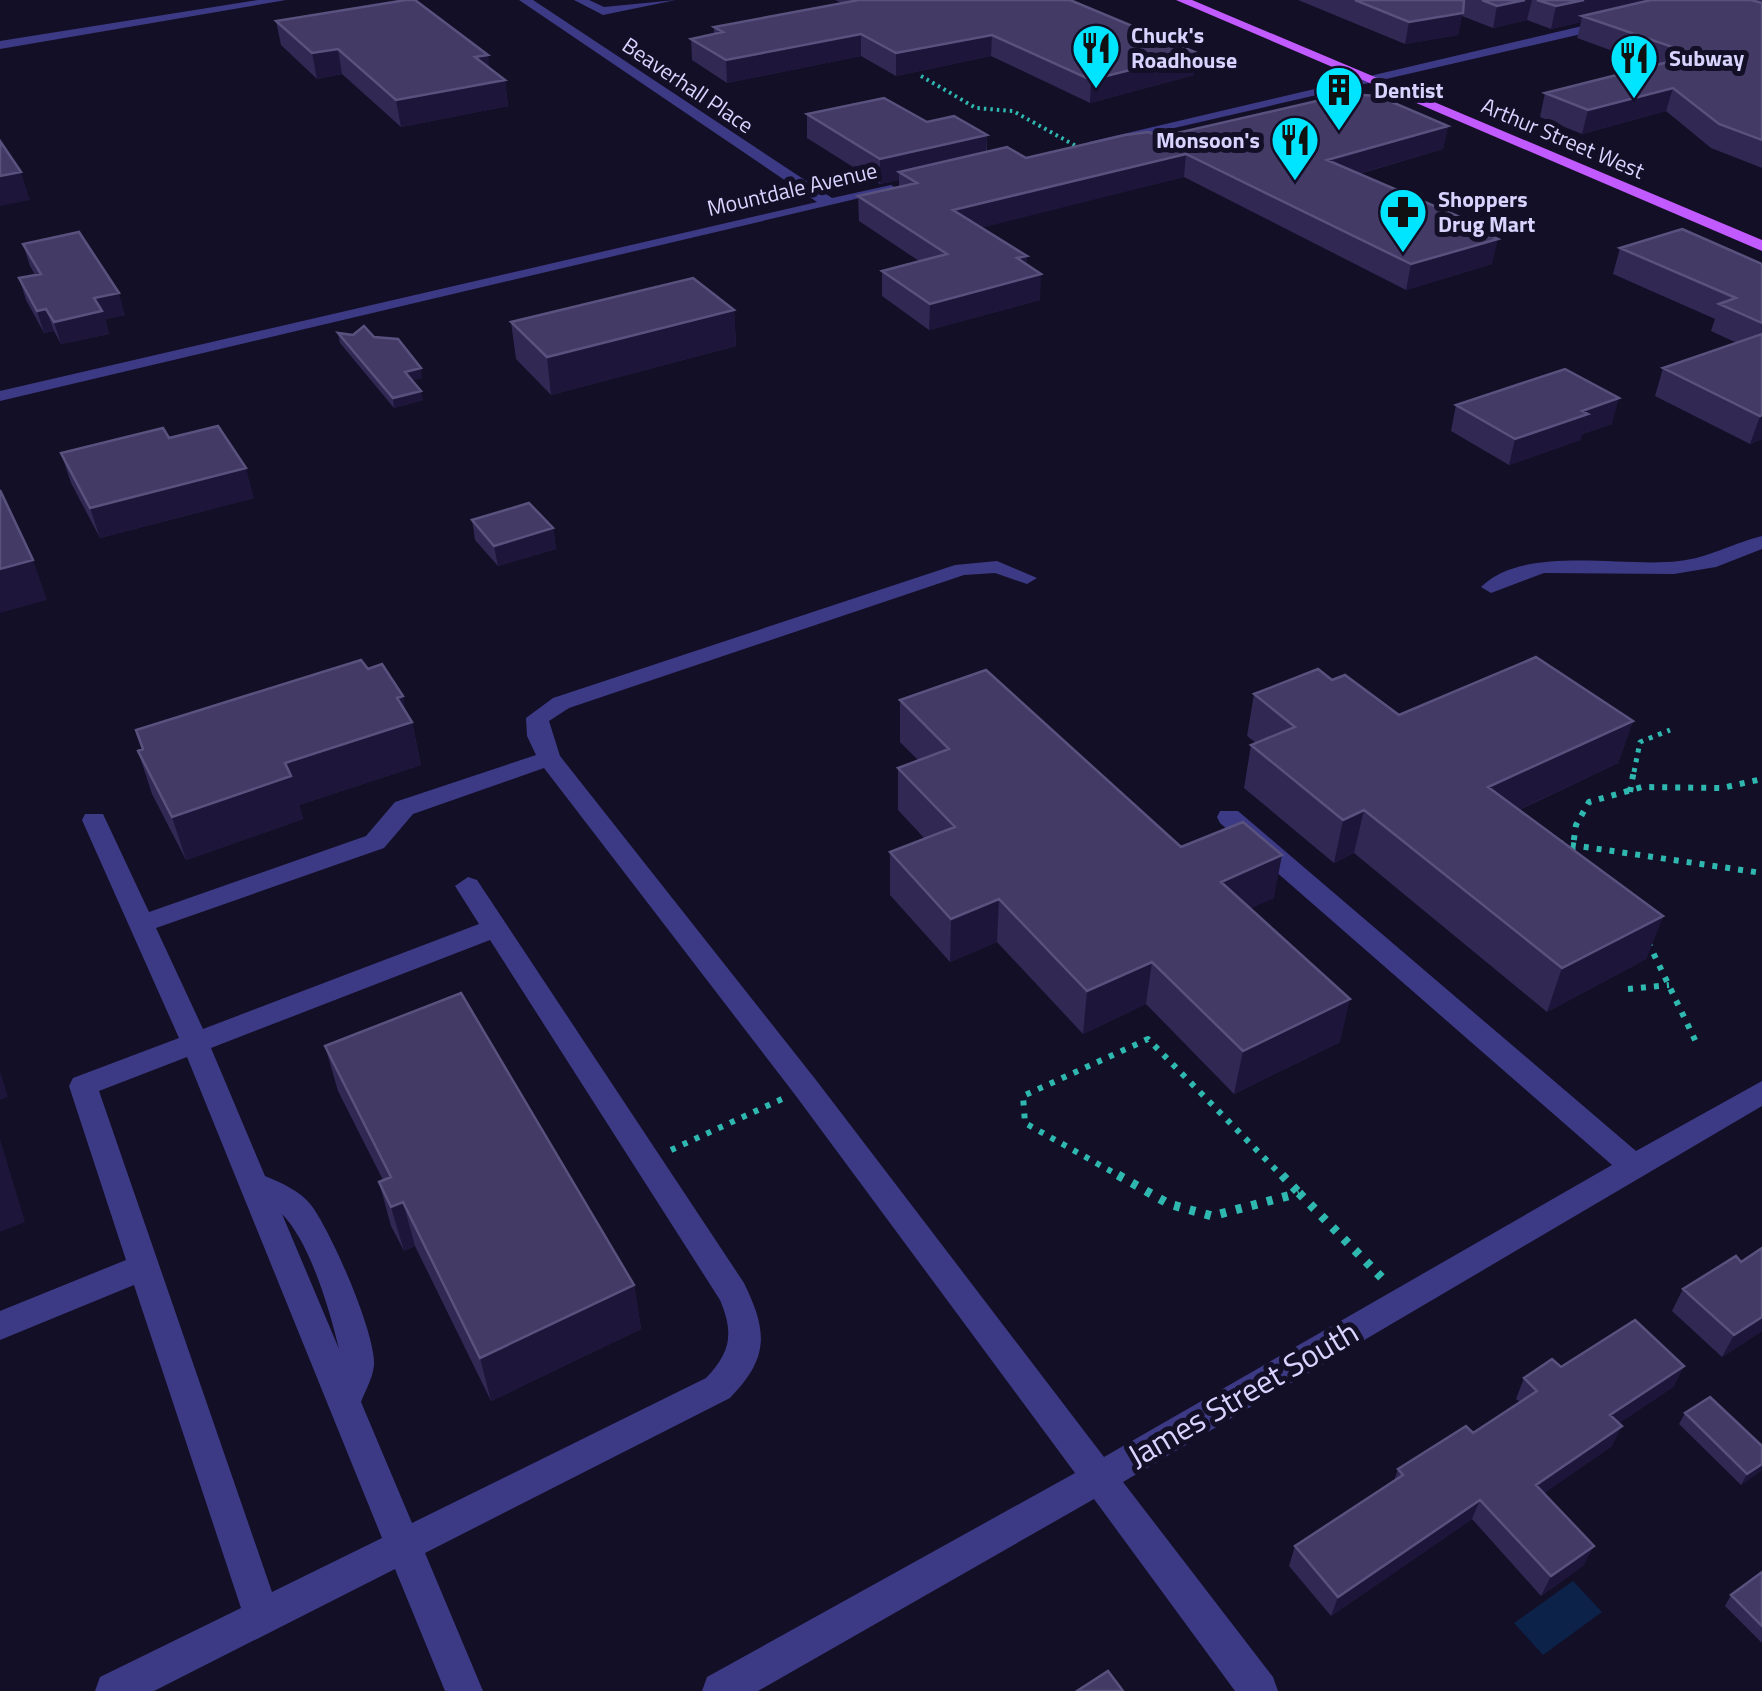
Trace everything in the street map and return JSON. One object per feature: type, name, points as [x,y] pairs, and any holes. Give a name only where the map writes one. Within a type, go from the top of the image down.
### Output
[{"type":"main road","name":"Arthur Street West","points":[[1182,0],[1762,246]]},
{"type":"street","points":[[0,45],[280,0]]},
{"type":"street","name":"Beaverhall Place","points":[[525,0],[829,204]]},
{"type":"street","points":[[580,0],[604,11],[670,0]]},
{"type":"street","points":[[1077,146],[1622,20]]},
{"type":"street","name":"Mountdale Avenue","points":[[0,396],[906,186]]},
{"type":"street","points":[[1491,587],[1541,567],[1674,568],[1709,563],[1762,542]]},
{"type":"street","points":[[1027,578],[996,567],[962,568],[561,703],[537,718],[539,736],[549,758],[806,1088],[1259,1691]]},
{"type":"street","points":[[141,924],[375,842],[404,808],[549,758]]},
{"type":"street","points":[[1229,817],[1634,1166]]},
{"type":"street","points":[[94,820],[254,1184],[280,1196],[301,1214],[342,1308],[357,1344],[358,1366],[344,1403],[464,1691]]},
{"type":"street","points":[[114,1691],[718,1388],[738,1370],[748,1337],[746,1320],[733,1293],[468,886]]},
{"type":"street","points":[[262,1616],[83,1086],[495,928]]},
{"type":"street","name":"James Street South","points":[[721,1691],[1099,1478],[1762,1092]]},
{"type":"street","points":[[0,1326],[144,1267]]},
{"type":"path","points":[[921,76],[976,108],[1013,111],[1077,146]]},
{"type":"path","points":[[1630,793],[1640,742],[1670,730]]},
{"type":"path","points":[[1573,867],[1576,825],[1589,802],[1609,803],[1644,786],[1746,787],[1762,779]]},
{"type":"path","points":[[1554,842],[1762,873]]},
{"type":"path","points":[[1641,927],[1696,1042]]},
{"type":"path","points":[[1628,989],[1669,986]]},
{"type":"path","points":[[1299,1194],[1212,1216],[1169,1204],[1025,1123],[1023,1096],[1148,1039],[1404,1300]]},
{"type":"path","points":[[647,1161],[806,1088]]},
{"type":"water","points":[[1573,1581],[1602,1612],[1543,1655],[1514,1623]]},
{"type":"building","points":[[415,0],[488,55],[475,57],[505,80],[396,100],[338,49],[312,53],[276,21]]},
{"type":"building","points":[[859,0],[1070,0],[1197,53],[1091,80],[992,35],[896,53],[861,34],[726,60],[691,39],[723,32],[714,27]]},
{"type":"building","points":[[1355,0],[1464,0],[1463,13],[1409,22]]},
{"type":"building","points":[[1482,0],[1525,0],[1497,6]]},
{"type":"building","points":[[1537,0],[1584,0],[1556,6]]},
{"type":"building","points":[[1651,0],[1762,3],[1762,140],[1719,124],[1673,88],[1588,110],[1545,93],[1696,55],[1582,16]]},
{"type":"building","points":[[1347,94],[1378,96],[1448,126],[1327,160],[1460,217],[1453,219],[1498,239],[1411,264],[1186,154],[953,210],[1027,256],[1017,258],[1041,274],[930,304],[882,271],[947,254],[858,196],[917,183],[899,172],[1007,147],[1026,158],[1125,135],[1149,132],[1160,137]]},
{"type":"building","points":[[884,98],[927,122],[954,116],[987,135],[880,159],[807,114]]},
{"type":"building","points":[[0,141],[21,172],[0,176]]},
{"type":"building","points":[[1682,229],[1762,264],[1762,323],[1719,304],[1736,298],[1620,248]]},
{"type":"building","points":[[79,232],[119,293],[94,298],[102,311],[54,322],[46,309],[37,311],[19,278],[41,274],[23,244]]},
{"type":"building","points":[[693,278],[734,310],[547,357],[511,322]]},
{"type":"building","points":[[364,326],[374,337],[398,339],[421,368],[405,372],[421,391],[393,398],[338,333],[353,335]]},
{"type":"building","points":[[1762,334],[1760,416],[1663,368]]},
{"type":"building","points":[[1565,369],[1619,398],[1582,411],[1588,414],[1515,439],[1456,405]]},
{"type":"building","points":[[218,426],[246,468],[90,508],[61,453],[163,428],[169,438]]},
{"type":"building","points":[[0,490],[33,560],[0,569]]},
{"type":"building","points":[[529,503],[553,528],[494,546],[472,520]]},
{"type":"building","points":[[1536,657],[1633,721],[1488,787],[1663,916],[1562,968],[1364,810],[1343,820],[1251,745],[1295,727],[1254,694],[1318,669],[1332,680],[1345,675],[1399,715]]},
{"type":"building","points":[[361,660],[368,669],[382,664],[403,696],[397,698],[412,722],[285,763],[291,776],[172,817],[138,751],[143,749],[136,730]]},
{"type":"building","points":[[986,670],[1181,847],[1243,822],[1282,855],[1221,882],[1350,999],[1243,1051],[1152,962],[1087,991],[999,899],[951,919],[890,852],[955,827],[898,768],[949,749],[900,700]]},
{"type":"building","points":[[461,993],[634,1285],[480,1358],[403,1202],[391,1207],[379,1182],[391,1177],[325,1046]]},
{"type":"building","points":[[1762,1248],[1762,1317],[1734,1335],[1683,1289],[1736,1256],[1741,1262]]},
{"type":"building","points":[[1635,1320],[1684,1366],[1610,1415],[1622,1426],[1536,1485],[1594,1546],[1551,1576],[1480,1500],[1338,1597],[1295,1546],[1403,1475],[1398,1469],[1466,1426],[1473,1433],[1537,1391],[1524,1378],[1552,1359],[1561,1367]]},
{"type":"building","points":[[1710,1397],[1762,1446],[1762,1464],[1747,1474],[1685,1413]]},
{"type":"building","points":[[1762,1572],[1762,1626],[1731,1595]]},
{"type":"building","points":[[1108,1671],[1123,1691],[1077,1691]]},
{"type":"place","name":"Chuck's Roadhouse","points":[[1096,90]]},
{"type":"place","name":"Subway","points":[[1634,100]]},
{"type":"place","name":"Dentist","points":[[1339,132]]},
{"type":"place","name":"Monsoon's","points":[[1295,182]]},
{"type":"place","name":"Shoppers Drug Mart","points":[[1403,254]]}]
